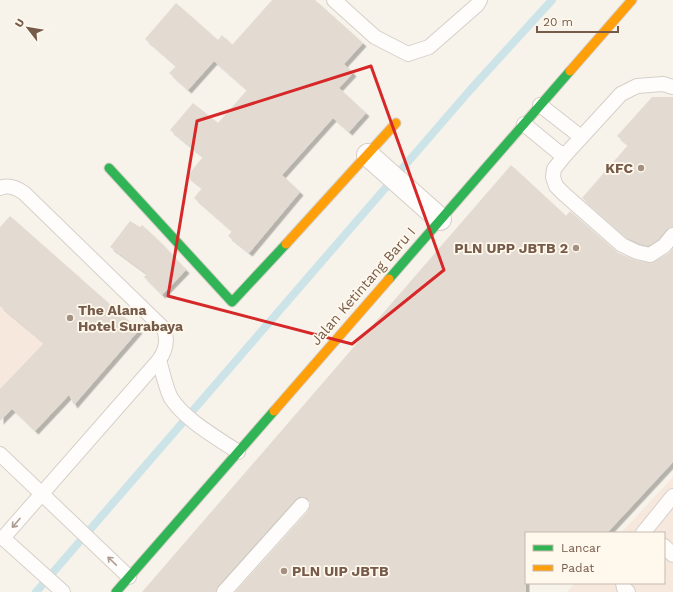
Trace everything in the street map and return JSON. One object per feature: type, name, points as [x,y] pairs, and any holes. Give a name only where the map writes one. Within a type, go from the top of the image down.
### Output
[{"type":"street","name":"Jalan Ketintang Baru I","points":[[116,592],[632,0]]},
{"type":"street","points":[[109,168],[232,302],[396,123]]},
{"type":"street","points":[[368,155],[440,219]]},
{"type":"lane","points":[[334,0],[375,37],[408,54],[429,48],[477,5],[480,0]]},
{"type":"lane","points":[[673,87],[663,84],[637,86],[621,94],[566,154],[554,169],[552,177],[556,186],[564,194],[622,245],[637,252],[650,255],[664,246],[673,235]]},
{"type":"lane","points":[[540,105],[581,137]]},
{"type":"lane","points":[[524,124],[558,152],[566,154]]},
{"type":"lane","points":[[0,188],[4,186],[14,187],[24,193],[164,329],[167,341],[163,354],[159,360],[3,538],[40,570],[62,592]]},
{"type":"lane","points":[[159,360],[171,397],[185,414],[238,452]]},
{"type":"lane","points":[[0,454],[129,577]]},
{"type":"lane","points":[[647,531],[673,496]]},
{"type":"lane","points":[[224,592],[302,505]]},
{"type":"lane","points":[[665,547],[673,555]]},
{"type":"highlighted area","points":[[371,66],[444,270],[352,344],[168,296],[197,121]]},
{"type":"shaded area","points":[[0,306],[49,348],[0,400]]},
{"type":"shaded area","points":[[673,477],[673,592],[567,592],[574,584],[665,584],[665,532],[622,532]]},
{"type":"building","points":[[272,0],[315,0],[363,43],[344,64],[353,73],[339,88],[366,113],[349,132],[333,118],[282,175],[300,192],[249,253],[228,236],[232,231],[194,198],[202,188],[187,176],[203,157],[170,130],[193,103],[218,123],[247,90],[214,61],[188,90],[169,73],[176,66],[145,39],[176,3],[218,40],[222,35],[232,45]]},
{"type":"building","name":"KFC","points":[[652,97],[673,97],[673,227],[667,229],[658,240],[648,246],[627,238],[582,198],[628,145],[617,136]]},
{"type":"building","points":[[511,165],[566,216],[570,211],[618,253],[635,260],[651,263],[669,253],[673,248],[673,462],[608,532],[525,532],[526,592],[235,592],[308,511],[310,502],[307,498],[299,497],[218,586],[216,592],[142,592]]},
{"type":"building","name":"The Alana Hotel Surabaya","points":[[10,216],[139,330],[74,405],[69,395],[35,431],[12,409],[0,421],[0,389],[44,343],[0,306],[0,227]]},
{"type":"building","points":[[130,221],[140,227],[142,225],[186,270],[162,295],[144,277],[147,274],[110,247]]},
{"type":"waterway","points":[[36,592],[471,89],[552,0]]},
{"type":"traffic: fast","points":[[389,279],[570,71]]},
{"type":"traffic: fast","points":[[109,168],[232,302],[286,244]]},
{"type":"traffic: fast","points":[[116,592],[274,411]]},
{"type":"traffic: slow","points":[[570,71],[632,0]]},
{"type":"traffic: slow","points":[[286,244],[396,123]]},
{"type":"traffic: slow","points":[[274,411],[389,279]]},
{"type":"place","name":"KFC","points":[[641,168]]},
{"type":"place","name":"PLN UPP JBTB 2","points":[[576,248]]},
{"type":"place","name":"The Alana Hotel Surabaya","points":[[70,318]]},
{"type":"place","name":"PLN UIP JBTB","points":[[284,571]]}]
